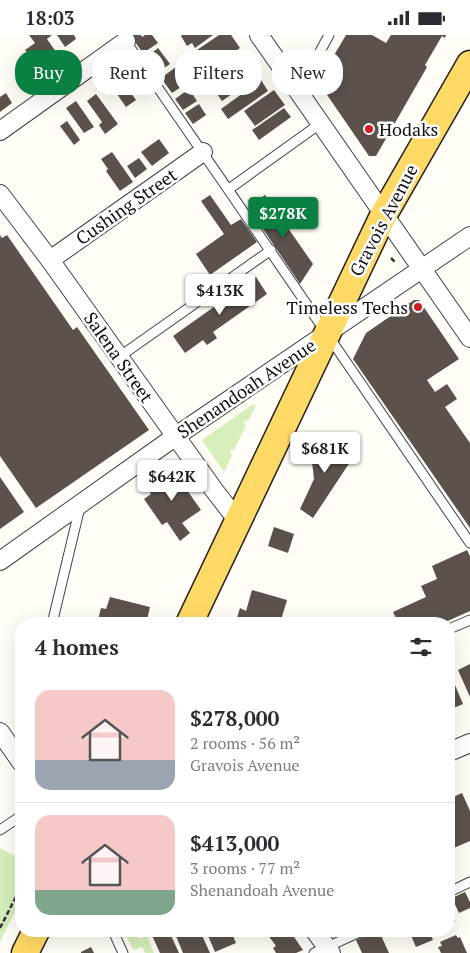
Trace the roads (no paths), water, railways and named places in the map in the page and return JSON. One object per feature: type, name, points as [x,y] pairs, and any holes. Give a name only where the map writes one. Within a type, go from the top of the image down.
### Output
[{"type":"main road","name":"Gravois Avenue","points":[[192,617],[384,214],[470,64]]},
{"type":"main road","points":[[25,953],[33,937]]},
{"type":"street","points":[[259,35],[272,53]]},
{"type":"street","points":[[0,131],[124,38]]},
{"type":"street","points":[[301,95],[470,338]]},
{"type":"street","name":"Cushing Street","points":[[50,259],[203,152]]},
{"type":"street","name":"Salena Street","points":[[0,194],[50,259],[214,491],[238,521]]},
{"type":"street","name":"Shenandoah Avenue","points":[[0,561],[176,437],[470,236]]},
{"type":"street","points":[[0,732],[15,753]]},
{"type":"street","points":[[455,749],[470,743]]},
{"type":"street","points":[[318,937],[324,951]]},
{"type":"lane","points":[[321,50],[329,35]]},
{"type":"lane","points":[[124,38],[470,543]]},
{"type":"lane","points":[[229,189],[321,123]]},
{"type":"lane","points":[[119,357],[271,250]]},
{"type":"lane","points":[[54,617],[81,504]]},
{"type":"lane","points":[[455,626],[470,620]]},
{"type":"lane","points":[[0,830],[15,820]]},
{"type":"lane","points":[[455,888],[470,882]]},
{"type":"lane","points":[[116,937],[123,953]]},
{"type":"lane","points":[[324,951],[351,937]]},
{"type":"place","name":"Hodaks","points":[[369,129]]},
{"type":"place","name":"Timeless Techs","points":[[418,307]]}]
